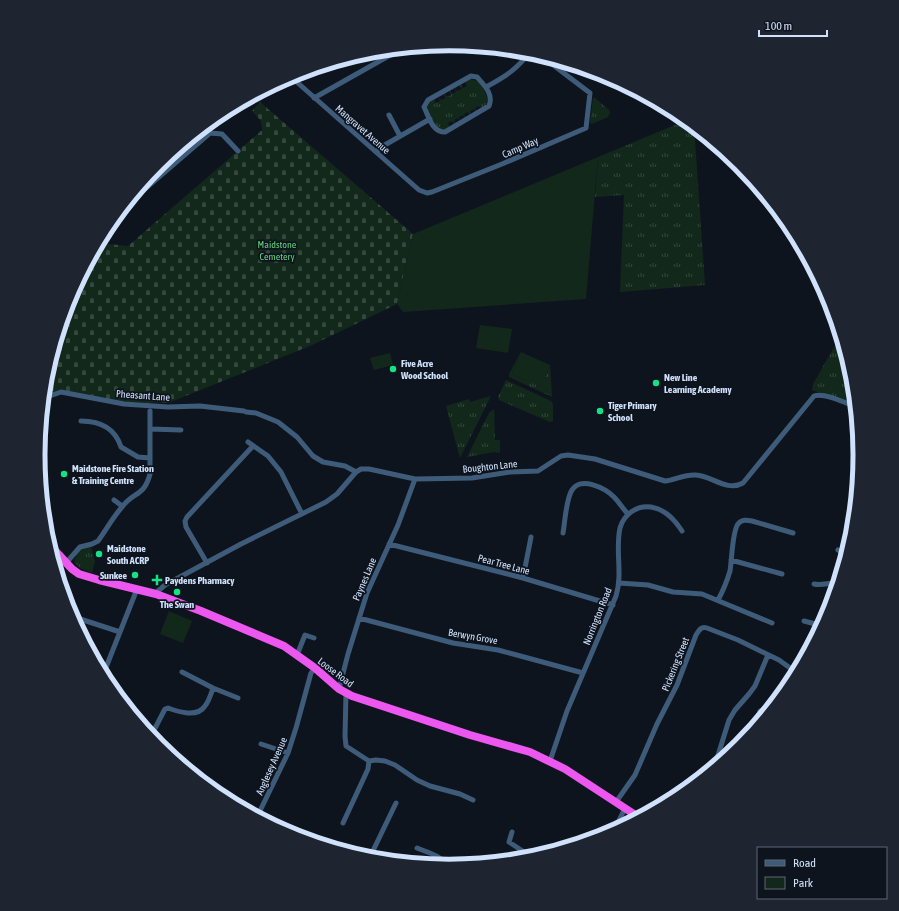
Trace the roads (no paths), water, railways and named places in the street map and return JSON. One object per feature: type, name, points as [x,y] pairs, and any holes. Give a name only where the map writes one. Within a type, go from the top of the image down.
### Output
[{"type":"highway","name":"Loose Road","points":[[58,554],[79,574],[156,594],[201,610],[284,646],[315,668],[342,691],[372,703],[451,729],[530,752],[550,761],[635,815]]},
{"type":"street","points":[[314,98],[390,55]]},
{"type":"street","points":[[486,88],[509,74],[525,58]]},
{"type":"street","name":"Camp Way","points":[[427,193],[452,185],[586,128],[590,92],[553,65]]},
{"type":"street","points":[[471,76],[477,77],[486,88],[491,97],[491,102],[482,112],[445,132],[436,130],[424,107],[428,100],[471,76]]},
{"type":"street","name":"Mangravet Avenue","points":[[296,82],[418,190],[427,193]]},
{"type":"street","points":[[389,115],[400,136]]},
{"type":"street","points":[[376,152],[383,146],[430,119]]},
{"type":"street","points":[[148,186],[210,133],[222,134],[238,151]]},
{"type":"street","name":"Pheasant Lane","points":[[49,396],[61,392],[124,404],[168,407],[200,406],[256,413],[278,422],[297,437],[312,456],[323,462],[346,466],[356,472]]},
{"type":"street","name":"Boughton Lane","points":[[356,472],[361,469],[369,469],[415,479],[461,479],[510,472],[538,471],[561,456],[568,455],[595,459],[665,481],[672,481],[691,475],[697,475],[731,486],[739,486],[814,396],[817,394],[851,405]]},
{"type":"street","points":[[66,563],[80,548],[98,541],[122,506],[148,484],[150,474],[150,411]]},
{"type":"street","points":[[82,421],[98,422],[106,426],[119,439],[121,446],[138,457],[150,458]]},
{"type":"street","points":[[150,430],[181,430]]},
{"type":"street","points":[[248,442],[268,456],[281,472],[302,514]]},
{"type":"street","points":[[207,563],[186,527],[185,521],[187,517],[253,446]]},
{"type":"street","points":[[156,594],[158,590],[166,584],[331,499],[356,472]]},
{"type":"street","name":"Paynes Lane","points":[[369,761],[346,746],[342,691],[348,654],[367,593],[407,502],[415,479]]},
{"type":"street","points":[[563,533],[569,496],[572,489],[579,484],[588,484],[600,488],[613,496],[628,514],[638,508],[654,508],[661,511],[675,521],[682,531]]},
{"type":"street","points":[[114,500],[122,506]]},
{"type":"street","name":"Norrington Road","points":[[550,761],[562,724],[618,592],[620,531],[622,523],[628,514]]},
{"type":"street","points":[[718,600],[728,578],[736,527],[740,522],[746,520],[752,521],[793,533]]},
{"type":"street","points":[[523,578],[531,537]]},
{"type":"street","name":"Pear Tree Lane","points":[[389,544],[523,578],[613,605]]},
{"type":"street","points":[[838,550],[842,552]]},
{"type":"street","points":[[731,560],[782,574]]},
{"type":"street","points":[[814,584],[818,585],[834,582]]},
{"type":"street","points":[[619,583],[648,585],[673,592],[702,594],[772,623]]},
{"type":"street","points":[[106,668],[137,589]]},
{"type":"street","name":"Berwyn Grove","points":[[359,618],[453,643],[498,650],[583,673]]},
{"type":"street","points":[[80,619],[120,632]]},
{"type":"street","points":[[804,621],[816,624]]},
{"type":"street","name":"Pickering Street","points":[[616,802],[635,775],[657,724],[677,685],[696,635],[700,629],[705,627],[718,632],[779,660],[793,669]]},
{"type":"street","points":[[297,655],[305,635],[314,638]]},
{"type":"street","points":[[719,758],[727,726],[733,713],[753,690],[768,655]]},
{"type":"street","name":"Anglesey Avenue","points":[[260,812],[288,754],[312,673],[315,668]]},
{"type":"street","points":[[182,672],[213,688],[238,698]]},
{"type":"street","points":[[153,731],[165,709],[168,708],[188,713],[200,711],[205,707],[213,688]]},
{"type":"street","points":[[758,717],[760,711]]},
{"type":"street","points":[[260,744],[288,754]]},
{"type":"street","points":[[343,823],[368,769],[369,761],[385,761],[395,765],[417,780],[430,786],[460,794],[473,800]]},
{"type":"street","points":[[372,852],[396,803]]},
{"type":"street","points":[[618,823],[625,808]]},
{"type":"street","points":[[512,832],[509,842],[525,853]]},
{"type":"street","points":[[417,848],[443,860]]},
{"type":"place","name":"Five Acre Wood School","points":[[393,369]]},
{"type":"place","name":"New Line Learning Academy","points":[[656,383]]},
{"type":"place","name":"Tiger Primary School","points":[[600,411]]},
{"type":"place","name":"Maidstone Fire Station & Training Centre","points":[[64,474]]},
{"type":"place","name":"Maidstone South ACRP","points":[[99,554]]},
{"type":"place","name":"Sunkee","points":[[135,575]]},
{"type":"place","name":"Paydens Pharmacy","points":[[157,580]]},
{"type":"place","name":"The Swan","points":[[177,592]]},
{"type":"park label","name":"Maidstone Cemetery","points":[[277,250]]}]
